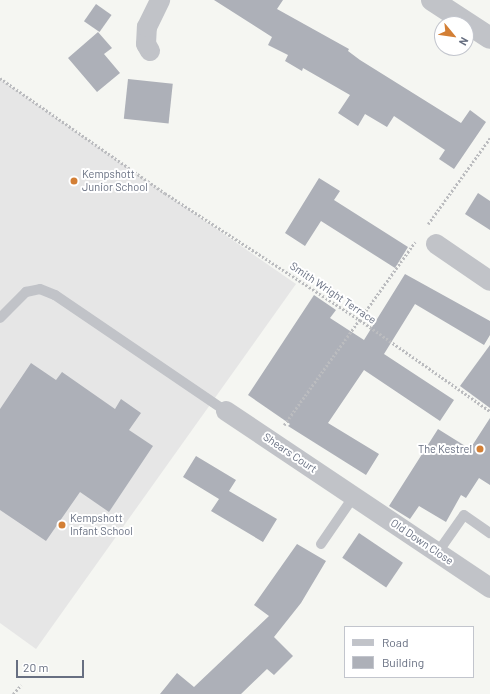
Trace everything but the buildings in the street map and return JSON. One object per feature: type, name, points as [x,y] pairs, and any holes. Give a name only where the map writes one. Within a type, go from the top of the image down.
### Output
[{"type":"street","points":[[150,52],[146,44],[147,27],[160,0]]},
{"type":"street","points":[[432,0],[490,38]]},
{"type":"street","points":[[430,236],[490,281]]},
{"type":"street","name":"Shears Court","points":[[226,411],[354,496]]},
{"type":"street","name":"Old Down Close","points":[[354,496],[490,587]]},
{"type":"lane","points":[[0,318],[26,292],[40,290],[55,295],[226,411]]},
{"type":"lane","points":[[322,544],[354,496]]},
{"type":"lane","points":[[438,552],[464,515],[490,533]]},
{"type":"path","name":"Smith Wright Terrace","points":[[0,78],[165,193],[360,320],[490,412]]},
{"type":"path","points":[[430,236],[490,138]]},
{"type":"path","points":[[272,441],[416,240]]},
{"type":"path","points":[[13,694],[21,684]]},
{"type":"shaded area","points":[[0,79],[296,284],[36,649],[0,623]]},
{"type":"place","name":"Kempshott Junior School","points":[[74,181]]},
{"type":"place","name":"The Kestrel","points":[[480,449]]},
{"type":"place","name":"Kempshott Infant School","points":[[62,525]]}]
